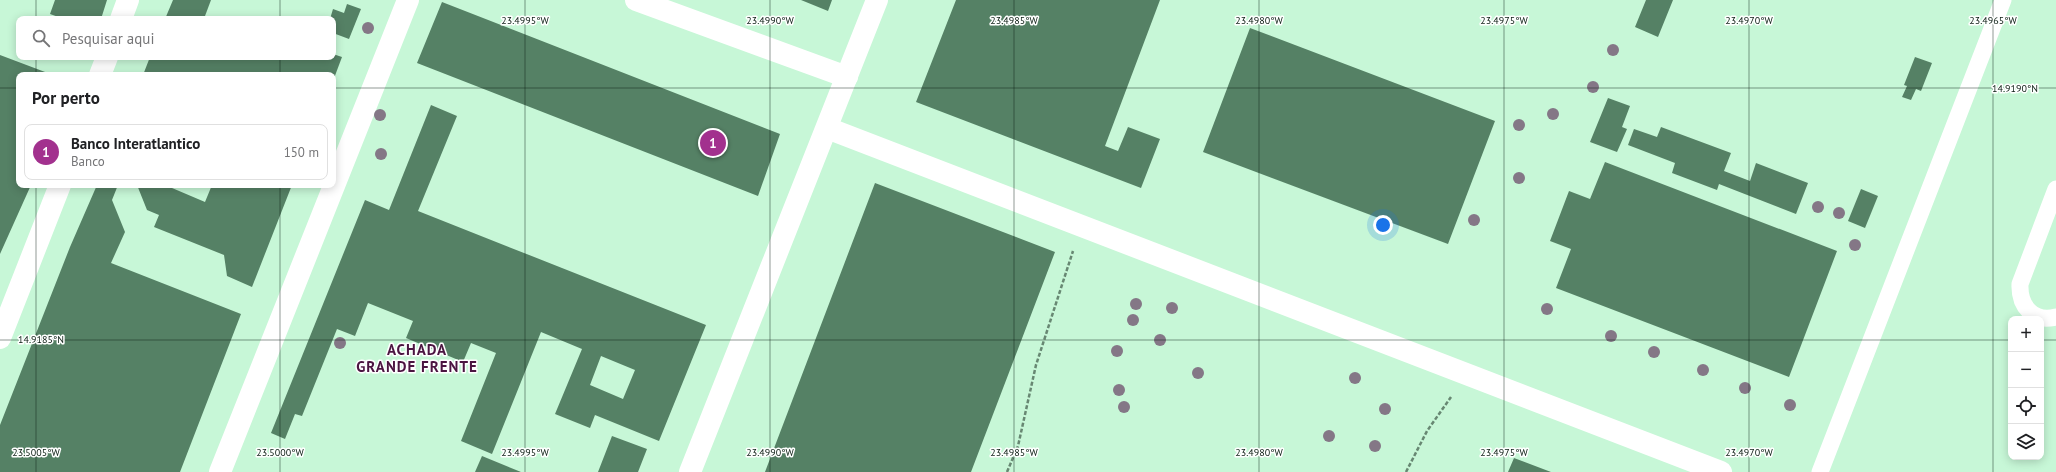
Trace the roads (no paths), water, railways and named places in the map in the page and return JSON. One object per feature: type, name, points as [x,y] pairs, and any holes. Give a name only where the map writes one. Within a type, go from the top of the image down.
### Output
[{"type":"street","points":[[122,16],[128,0]]},
{"type":"street","points":[[336,181],[408,0]]},
{"type":"street","points":[[636,0],[847,77]]},
{"type":"street","points":[[690,472],[877,0]]},
{"type":"street","points":[[101,72],[106,60]]},
{"type":"street","points":[[827,128],[1721,472]]},
{"type":"street","points":[[0,338],[59,188]]},
{"type":"street","points":[[220,472],[333,188]]},
{"type":"lane","points":[[1820,472],[2003,0]]},
{"type":"lane","points":[[2056,189],[2020,284],[2020,293],[2024,306],[2033,315],[2044,318],[2056,317]]},
{"type":"place","name":"Banco Interatlantico","points":[[713,143]]},
{"type":"district","name":"ACHADA GRANDE FRENTE","points":[[417,358]]}]
